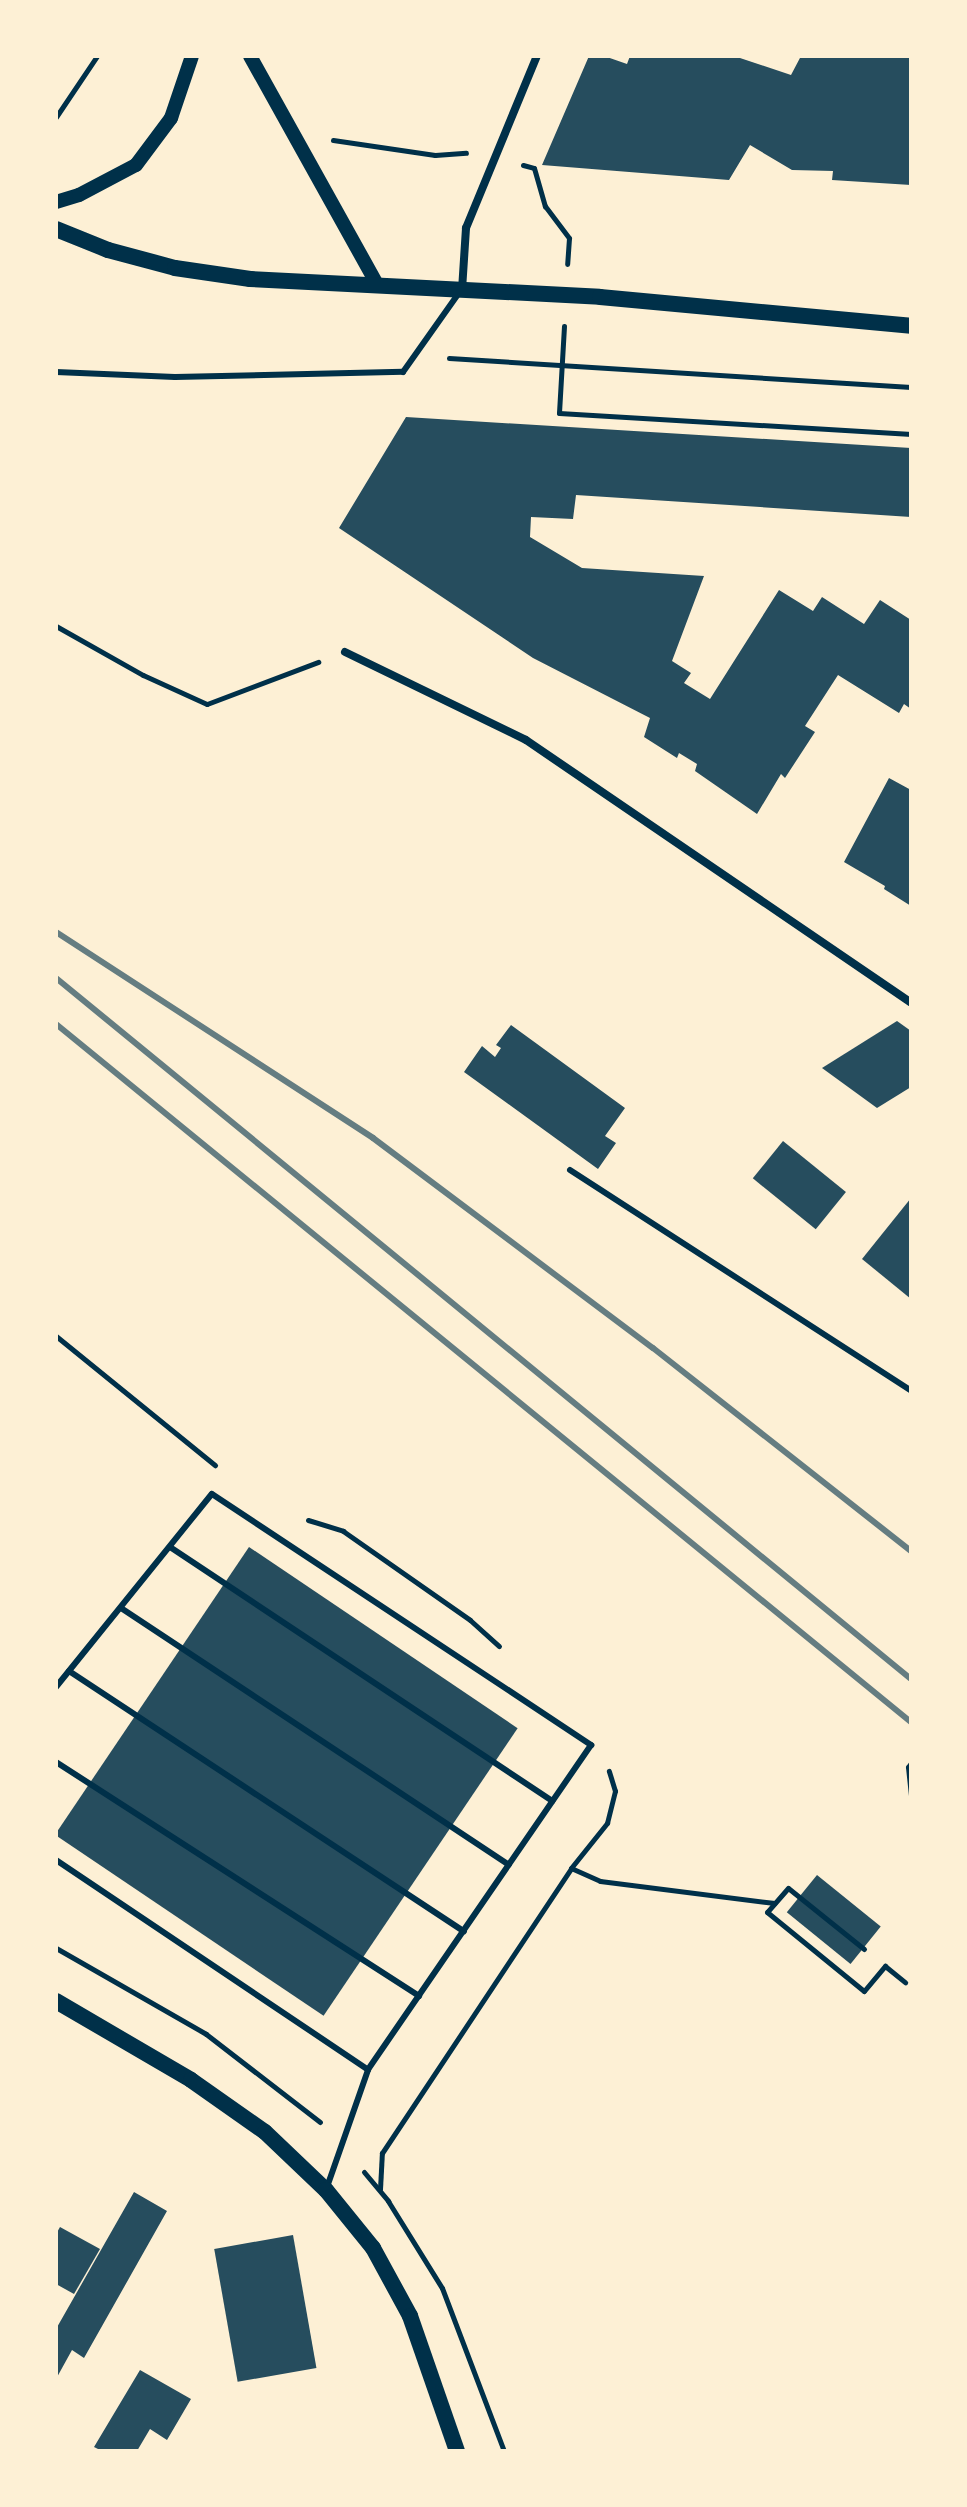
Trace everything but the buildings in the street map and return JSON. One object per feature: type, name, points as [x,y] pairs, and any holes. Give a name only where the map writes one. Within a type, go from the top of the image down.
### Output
[{"type":"main road","points":[[56,229],[108,250],[175,268],[250,279],[600,297],[911,326]]},
{"type":"main road","points":[[56,2001],[216,2097],[265,2132],[326,2190],[373,2248],[410,2316],[457,2451]]},
{"type":"street","points":[[56,202],[79,195],[136,165],[171,118],[192,56]]},
{"type":"street","points":[[250,56],[378,286]]},
{"type":"street","points":[[462,290],[466,228],[537,56]]},
{"type":"street","points":[[345,652],[526,740],[911,1003]]},
{"type":"lane","points":[[56,372],[175,377],[403,372],[462,290]]},
{"type":"lane","points":[[570,1170],[911,1391]]},
{"type":"lane","points":[[56,1687],[212,1494],[591,1745],[368,2070],[326,2190]]},
{"type":"lane","points":[[170,1547],[552,1801]]},
{"type":"lane","points":[[121,1608],[509,1865]]},
{"type":"lane","points":[[69,1671],[464,1931]]},
{"type":"lane","points":[[56,1762],[419,1996]]},
{"type":"lane","points":[[56,1860],[368,2070]]},
{"type":"path","points":[[56,117],[97,56]]},
{"type":"path","points":[[296,135],[435,155],[469,152]]},
{"type":"path","points":[[534,168],[545,206],[569,238],[567,263]]},
{"type":"path","points":[[564,330],[559,413],[911,434]]},
{"type":"path","points":[[562,365],[911,387]]},
{"type":"path","points":[[56,626],[143,675],[207,704],[345,652]]},
{"type":"path","points":[[911,1763],[908,1767],[911,1796]]},
{"type":"path","points":[[381,2192],[382,2153],[571,1868],[600,1881],[775,1903]]},
{"type":"path","points":[[864,1949],[788,1888],[767,1912],[864,1991],[885,1966],[905,1982]]},
{"type":"railway","points":[[56,932],[373,1138],[653,1348],[911,1551]]},
{"type":"railway","points":[[56,978],[911,1679]]},
{"type":"railway","points":[[56,1024],[911,1722]]}]
